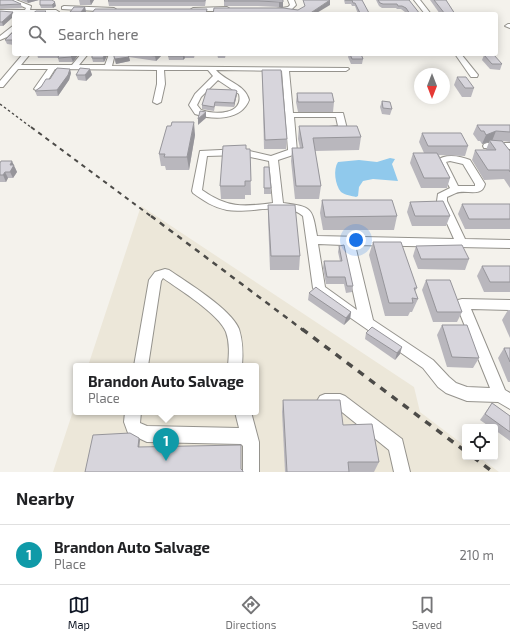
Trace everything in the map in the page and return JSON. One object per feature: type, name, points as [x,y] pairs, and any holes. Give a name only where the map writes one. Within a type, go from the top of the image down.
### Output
[{"type":"street","points":[[11,0],[30,7],[28,12]]},
{"type":"street","points":[[60,11],[71,0]]},
{"type":"street","points":[[264,9],[277,10],[290,8],[293,5],[291,0]]},
{"type":"street","points":[[417,0],[426,12]]},
{"type":"street","points":[[44,12],[99,6],[119,10]]},
{"type":"street","points":[[186,10],[214,6],[235,9]]},
{"type":"street","points":[[0,12],[12,12]]},
{"type":"street","points":[[0,38],[5,36],[12,29]]},
{"type":"street","points":[[0,85],[25,56]]},
{"type":"street","points":[[73,68],[83,56]]},
{"type":"street","points":[[108,68],[111,56]]},
{"type":"street","points":[[459,56],[474,76]]},
{"type":"street","points":[[16,67],[346,69]]},
{"type":"street","points":[[38,89],[53,68]]},
{"type":"street","points":[[157,102],[161,84],[160,68]]},
{"type":"street","points":[[210,68],[216,76],[243,93],[245,96],[244,103],[239,110],[231,114],[205,114],[197,112],[193,105],[196,96],[213,81],[216,76]]},
{"type":"street","points":[[285,68],[290,115],[295,130],[293,152],[277,156],[273,159],[241,152],[203,153],[197,191],[213,202],[225,207],[266,207],[278,205],[301,209],[308,214],[319,288],[323,293],[428,364],[438,378],[458,393],[505,398],[462,304],[510,305]]},
{"type":"street","points":[[290,115],[340,115],[343,129],[320,129]]},
{"type":"street","points":[[486,146],[508,148]]},
{"type":"street","points":[[273,159],[278,205]]},
{"type":"street","points":[[455,189],[442,196],[442,201],[461,242]]},
{"type":"street","points":[[312,240],[510,244]]},
{"type":"street","points":[[348,241],[367,323]]},
{"type":"street","points":[[142,363],[155,280],[159,275],[165,273],[213,307],[232,329],[236,345],[235,363]]},
{"type":"street","points":[[310,402],[340,401],[377,429],[396,445],[402,472]]},
{"type":"street","points":[[133,415],[132,422],[134,428],[147,434],[232,435],[244,436],[251,442]]},
{"type":"street","points":[[244,415],[251,442],[251,472]]},
{"type":"shaded area","points":[[141,206],[414,387],[420,412],[462,444],[462,460],[483,460],[499,472],[53,472],[73,411],[73,415],[259,415],[259,363],[89,363]]},
{"type":"water","points":[[390,158],[395,159],[392,164],[398,181],[373,179],[363,181],[359,187],[358,196],[356,197],[344,194],[339,189],[335,173],[338,162],[359,160],[377,162]]},
{"type":"building","points":[[0,0],[12,0],[21,4],[0,5]]},
{"type":"building","points":[[40,0],[52,0],[55,2],[52,5],[40,5]]},
{"type":"building","points":[[205,0],[205,1],[108,1]]},
{"type":"building","points":[[283,0],[283,2],[224,1]]},
{"type":"building","points":[[303,0],[330,0],[312,12],[213,12],[214,8],[283,8],[298,10],[305,6]]},
{"type":"building","points":[[352,0],[362,0],[368,12],[360,12],[355,3],[353,3]]},
{"type":"building","points":[[378,0],[409,0],[418,12],[409,12],[406,8],[398,6],[397,4],[380,3]]},
{"type":"building","points":[[434,0],[446,0],[454,12],[443,12]]},
{"type":"building","points":[[74,7],[85,7],[81,12],[70,12]]},
{"type":"building","points":[[95,9],[207,9],[206,12],[93,12]]},
{"type":"building","points":[[0,11],[13,12],[2,22],[0,22]]},
{"type":"building","points":[[36,11],[46,11],[45,12],[35,12]]},
{"type":"building","points":[[12,33],[12,40],[5,40]]},
{"type":"building","points":[[58,56],[72,56],[71,57],[58,58]]},
{"type":"building","points":[[92,56],[104,56],[103,58],[92,58]]},
{"type":"building","points":[[128,56],[129,57],[115,59],[114,57]]},
{"type":"building","points":[[351,56],[362,56],[363,59],[352,59]]},
{"type":"building","points":[[485,56],[495,56],[502,64],[492,64]]},
{"type":"building","points":[[57,68],[70,69],[68,75],[57,90],[35,91],[41,87],[46,79],[50,79]]},
{"type":"building","points":[[80,68],[90,69],[85,75],[76,75]]},
{"type":"building","points":[[262,70],[281,70],[287,139],[265,140]]},
{"type":"building","points":[[457,77],[466,77],[474,88],[465,88]]},
{"type":"building","points":[[207,89],[237,91],[234,103],[215,102],[214,107],[202,105]]},
{"type":"building","points":[[297,93],[332,93],[334,102],[298,102]]},
{"type":"building","points":[[382,101],[390,102],[392,109],[383,108]]},
{"type":"building","points":[[200,111],[206,112],[198,119]]},
{"type":"building","points":[[172,122],[194,122],[187,157],[164,157],[165,154],[159,154],[167,126],[171,126]]},
{"type":"building","points":[[477,125],[510,125],[510,132],[496,131],[486,135]]},
{"type":"building","points":[[299,126],[357,126],[361,137],[313,138],[321,186],[296,186],[292,148],[303,148]]},
{"type":"building","points":[[422,133],[461,133],[468,146],[428,146]]},
{"type":"building","points":[[489,140],[502,141],[510,151],[510,172],[509,170],[488,170],[475,150],[496,150]]},
{"type":"building","points":[[246,145],[246,149],[250,149],[251,181],[245,181],[245,186],[220,186],[223,146]]},
{"type":"building","points":[[413,153],[437,153],[450,178],[424,178]]},
{"type":"building","points":[[1,161],[12,161],[10,165],[14,165],[10,172],[5,172],[3,175],[0,175]]},
{"type":"building","points":[[264,167],[269,167],[271,188],[264,188]]},
{"type":"building","points":[[322,200],[392,200],[397,216],[325,217]]},
{"type":"building","points":[[443,201],[450,216],[415,216],[410,202]]},
{"type":"building","points":[[462,204],[510,204],[510,219],[469,219]]},
{"type":"building","points":[[268,205],[295,205],[300,256],[271,256]]},
{"type":"building","points":[[373,242],[401,242],[417,288],[414,288],[418,299],[412,298],[413,303],[389,303]]},
{"type":"building","points":[[344,245],[353,286],[347,286],[345,277],[327,277],[324,261],[342,261],[339,246]]},
{"type":"building","points":[[462,245],[469,259],[421,259],[416,246]]},
{"type":"building","points":[[482,266],[510,266],[510,282],[490,282]]},
{"type":"building","points":[[426,280],[450,280],[462,312],[437,312]]},
{"type":"building","points":[[316,287],[351,312],[346,318],[309,293]]},
{"type":"building","points":[[442,325],[467,325],[479,358],[452,357]]},
{"type":"building","points":[[372,327],[402,347],[397,353],[366,333]]},
{"type":"building","points":[[504,348],[510,348],[510,362]]},
{"type":"building","points":[[283,400],[340,400],[343,425],[372,424],[379,462],[348,462],[349,472],[287,472]]},
{"type":"building","points":[[492,403],[510,416],[510,432],[485,414]]},
{"type":"building","points":[[130,433],[139,438],[138,447],[241,445],[241,469],[243,472],[85,472],[93,435]]},
{"type":"railway","points":[[0,104],[32,128]]},
{"type":"railway","points":[[31,127],[152,217]]},
{"type":"railway","points":[[151,216],[303,330]]},
{"type":"railway","points":[[302,329],[462,449]]},
{"type":"railway","points":[[477,460],[493,472]]},
{"type":"place","name":"Brandon Auto Salvage","points":[[166,461]]}]
